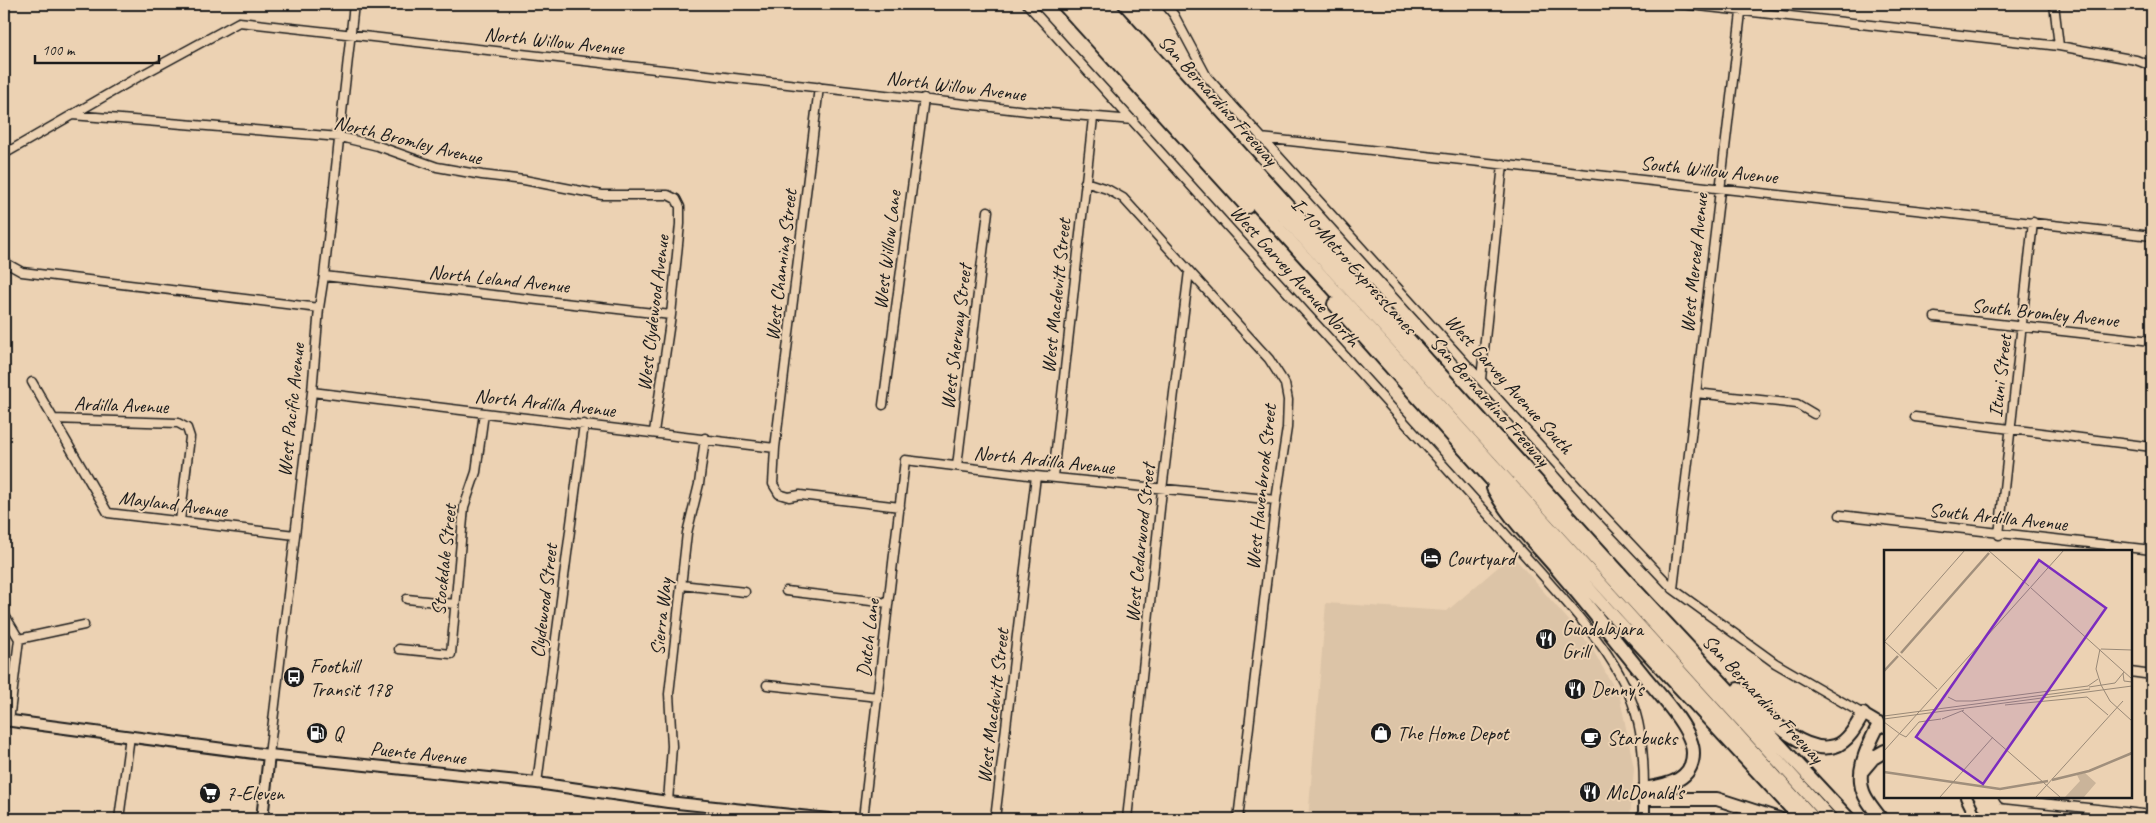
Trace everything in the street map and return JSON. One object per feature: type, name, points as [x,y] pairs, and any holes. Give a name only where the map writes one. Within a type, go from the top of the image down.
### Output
[{"type":"highway","points":[[1063,4],[1616,619],[1801,819]]},
{"type":"highway","name":"I-10 Metro ExpressLanes","points":[[1075,4],[1814,819]]},
{"type":"highway","name":"I-10 Metro ExpressLanes","points":[[1091,4],[1830,819]]},
{"type":"highway","name":"San Bernardino Freeway","points":[[1106,4],[1663,619],[1849,819]]},
{"type":"highway","points":[[1485,472],[1504,509],[1562,575],[1667,704],[1690,740],[1693,753],[1691,765],[1686,774],[1679,781],[1644,794]]},
{"type":"highway","points":[[1663,619],[1765,714],[1802,742],[1813,746],[1835,746],[1851,733],[1864,714]]},
{"type":"highway","points":[[1881,819],[1864,795],[1861,773],[1867,748],[1882,725]]},
{"type":"highway","points":[[1861,773],[1873,758],[1884,752]]},
{"type":"highway","points":[[1644,794],[1717,799],[1779,819]]},
{"type":"main road","name":"West Garvey Avenue South","points":[[1864,714],[1882,725]]},
{"type":"main road","name":"Puente Avenue","points":[[6,721],[269,755],[537,784],[668,802],[829,819]]},
{"type":"main road","name":"West Pacific Avenue","points":[[262,819],[269,755]]},
{"type":"main road","points":[[1644,794],[1644,819]]},
{"type":"main road","points":[[1967,798],[1978,819]]},
{"type":"street","name":"West Pacific Avenue","points":[[269,755],[312,392],[318,308],[324,276],[354,4]]},
{"type":"street","name":"West Garvey Avenue North","points":[[1027,4],[1538,570],[1593,634],[1616,668],[1629,695],[1640,730],[1644,794]]},
{"type":"street","name":"West Garvey Avenue South","points":[[1164,4],[1174,15],[1207,77],[1590,501],[1673,590],[1776,663],[1864,714]]},
{"type":"street","points":[[1681,4],[1742,7],[2059,46],[2136,60],[2152,66]]},
{"type":"street","points":[[2054,4],[2059,46]]},
{"type":"street","name":"West Merced Avenue","points":[[1673,590],[1719,188],[1742,7]]},
{"type":"street","name":"North Willow Avenue","points":[[4,154],[239,22],[1093,118],[1133,120]]},
{"type":"street","name":"West Channing Street","points":[[819,87],[775,448],[774,484],[779,494],[789,497],[800,495],[900,507]]},
{"type":"street","name":"West Willow Lane","points":[[884,405],[924,98]]},
{"type":"street","name":"North Bromley Avenue","points":[[71,115],[340,137],[378,146],[437,167],[602,195],[668,195],[676,199]]},
{"type":"street","name":"West Macdevitt Street","points":[[1053,476],[1093,118]]},
{"type":"street","name":"South Willow Avenue","points":[[1261,138],[2152,236]]},
{"type":"street","points":[[1481,379],[1504,164]]},
{"type":"street","name":"West Havenbrook Street","points":[[1085,182],[1107,189],[1123,198],[1269,359],[1285,384],[1288,400],[1287,428],[1276,500],[1238,819]]},
{"type":"street","name":"West Clydewood Avenue","points":[[654,432],[680,224],[680,207],[676,199]]},
{"type":"street","name":"West Sherway Street","points":[[957,466],[988,211]]},
{"type":"street","name":"Ituni Street","points":[[1999,535],[2009,429],[2033,222]]},
{"type":"street","points":[[4,262],[22,272],[318,308]]},
{"type":"street","name":"West Cedarwood Street","points":[[1128,819],[1162,490],[1189,271]]},
{"type":"street","name":"North Leland Avenue","points":[[324,276],[670,314]]},
{"type":"street","name":"South Bromley Avenue","points":[[1935,317],[2152,342]]},
{"type":"street","name":"Mayland Avenue","points":[[32,382],[108,513],[295,535]]},
{"type":"street","name":"North Ardilla Avenue","points":[[312,392],[705,438],[775,448]]},
{"type":"street","points":[[1696,393],[1797,404],[1814,414]]},
{"type":"street","name":"Stockdale Street","points":[[399,649],[451,654],[464,507],[476,472],[484,413]]},
{"type":"street","points":[[1915,417],[2152,447]]},
{"type":"street","name":"Ardilla Avenue","points":[[54,419],[178,423],[187,428],[190,437],[180,521]]},
{"type":"street","name":"Clydewood Street","points":[[537,784],[584,424]]},
{"type":"street","name":"Sierra Way","points":[[668,802],[672,746],[668,694],[681,585],[705,438]]},
{"type":"street","name":"North Ardilla Avenue","points":[[905,460],[1162,490],[1276,500]]},
{"type":"street","name":"Dutch Lane","points":[[863,819],[905,460]]},
{"type":"street","name":"West Macdevitt Street","points":[[995,819],[1036,476]]},
{"type":"street","name":"South Ardilla Avenue","points":[[1840,516],[1999,535],[2152,550]]},
{"type":"street","points":[[681,585],[745,592]]},
{"type":"street","points":[[786,591],[888,603]]},
{"type":"street","points":[[407,598],[455,604]]},
{"type":"street","points":[[4,614],[19,639],[6,721]]},
{"type":"street","points":[[19,639],[84,625]]},
{"type":"street","points":[[2131,672],[2152,675]]},
{"type":"street","points":[[766,685],[878,697]]},
{"type":"street","points":[[119,819],[130,736]]},
{"type":"street","points":[[2004,798],[2152,815]]},
{"type":"shaded area","points":[[1512,555],[1590,645],[1620,698],[1634,768],[1630,819],[1308,819],[1326,603],[1447,611]]},
{"type":"place","name":"Courtyard","points":[[1431,558]]},
{"type":"place","name":"Guadalajara Grill","points":[[1546,639]]},
{"type":"place","name":"Foothill Transit 178","points":[[294,677]]},
{"type":"place","name":"Denny's","points":[[1575,689]]},
{"type":"place","name":"Q","points":[[317,733]]},
{"type":"place","name":"The Home Depot","points":[[1381,733]]},
{"type":"place","name":"Starbucks","points":[[1591,738]]},
{"type":"place","name":"McDonald's","points":[[1590,792]]},
{"type":"place","name":"7-Eleven","points":[[210,793]]}]
